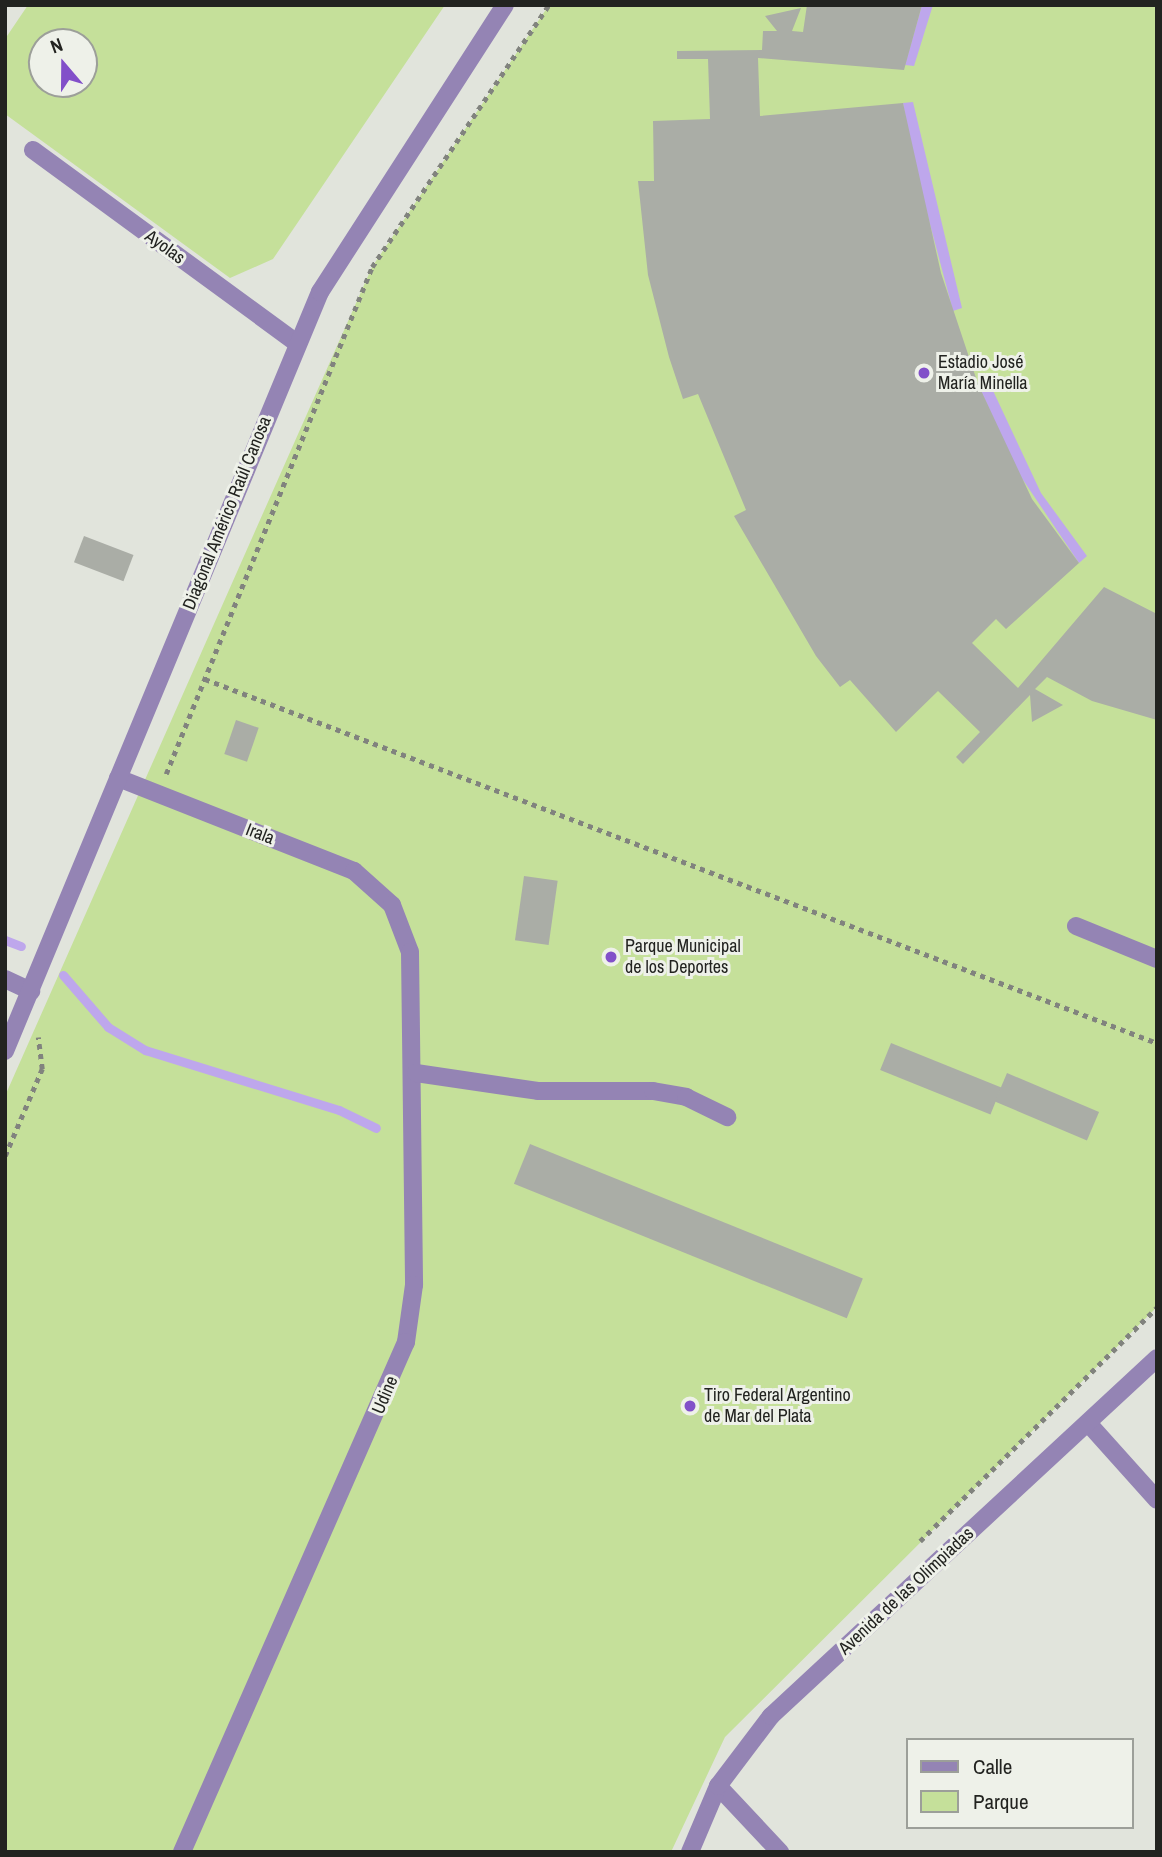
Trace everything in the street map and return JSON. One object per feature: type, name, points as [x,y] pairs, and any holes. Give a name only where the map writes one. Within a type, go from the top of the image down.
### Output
[{"type":"street","name":"Diagonal Américo Raúl Canosa","points":[[5,1051],[297,343],[343,249],[505,5]]},
{"type":"street","name":"Ayolas","points":[[33,150],[297,343]]},
{"type":"street","name":"Irala","points":[[118,778],[354,871],[392,905]]},
{"type":"street","name":"Udine","points":[[182,1852],[406,1342],[414,1285],[416,1073],[410,952],[392,905]]},
{"type":"street","points":[[1076,926],[1157,958]]},
{"type":"street","points":[[5,979],[34,984]]},
{"type":"street","points":[[416,1073],[538,1091],[653,1091],[686,1097],[727,1117]]},
{"type":"street","name":"Avenida de las Olimpiadas","points":[[690,1852],[718,1786],[771,1716],[1157,1358]]},
{"type":"street","points":[[1088,1423],[1157,1500]]},
{"type":"street","points":[[718,1786],[780,1852]]},
{"type":"path","points":[[157,794],[372,267],[549,5]]},
{"type":"path","points":[[205,679],[1157,1043]]},
{"type":"path","points":[[5,1156],[42,1069],[37,1030]]},
{"type":"path","points":[[1063,1399],[1157,1307]]},
{"type":"green space","points":[[28,5],[445,5],[273,259],[230,278],[5,114],[5,39]]},
{"type":"green space","name":"Parque Municipal de los Deportes","points":[[549,5],[1157,5],[1157,1307],[725,1737],[671,1852],[5,1852],[5,1096],[372,267]]},
{"type":"shaded area","points":[[922,5],[933,5],[914,66],[905,65]]},
{"type":"shaded area","points":[[913,102],[962,308],[953,311],[914,164],[903,103]]},
{"type":"shaded area","points":[[988,380],[1041,493],[1087,556],[1079,563],[1017,471],[978,384]]},
{"type":"building","points":[[807,5],[922,5],[904,70],[758,58],[760,116],[903,103],[941,273],[978,384],[1032,499],[1079,563],[1006,629],[996,619],[972,643],[1018,688],[1104,587],[1157,614],[1157,720],[1092,701],[1047,677],[1035,689],[1063,705],[1032,722],[1030,695],[963,764],[956,757],[980,732],[938,691],[896,732],[850,680],[840,687],[816,656],[734,516],[746,510],[698,394],[683,399],[669,357],[648,275],[638,181],[654,181],[653,121],[710,119],[708,59],[677,59],[677,51],[762,50],[763,31],[777,31],[765,16],[801,8],[792,31],[803,32]]},
{"type":"building","points":[[84,536],[133,555],[123,581],[74,562]]},
{"type":"building","points":[[236,720],[259,728],[247,762],[224,754]]},
{"type":"building","points":[[524,876],[558,881],[549,945],[515,940]]},
{"type":"building","points":[[891,1043],[1001,1088],[990,1114],[880,1070]]},
{"type":"building","points":[[1007,1073],[1099,1112],[1087,1141],[995,1102]]},
{"type":"building","points":[[530,1144],[863,1278],[847,1318],[514,1184]]},
{"type":"waterway","points":[[5,940],[21,946]]},
{"type":"waterway","points":[[63,975],[108,1027],[145,1050],[339,1110],[376,1128]]},
{"type":"place","name":"Estadio José María Minella","points":[[924,373]]},
{"type":"place","name":"Parque Municipal de los Deportes","points":[[611,957]]},
{"type":"place","name":"Tiro Federal Argentino de Mar del Plata","points":[[690,1406]]}]
